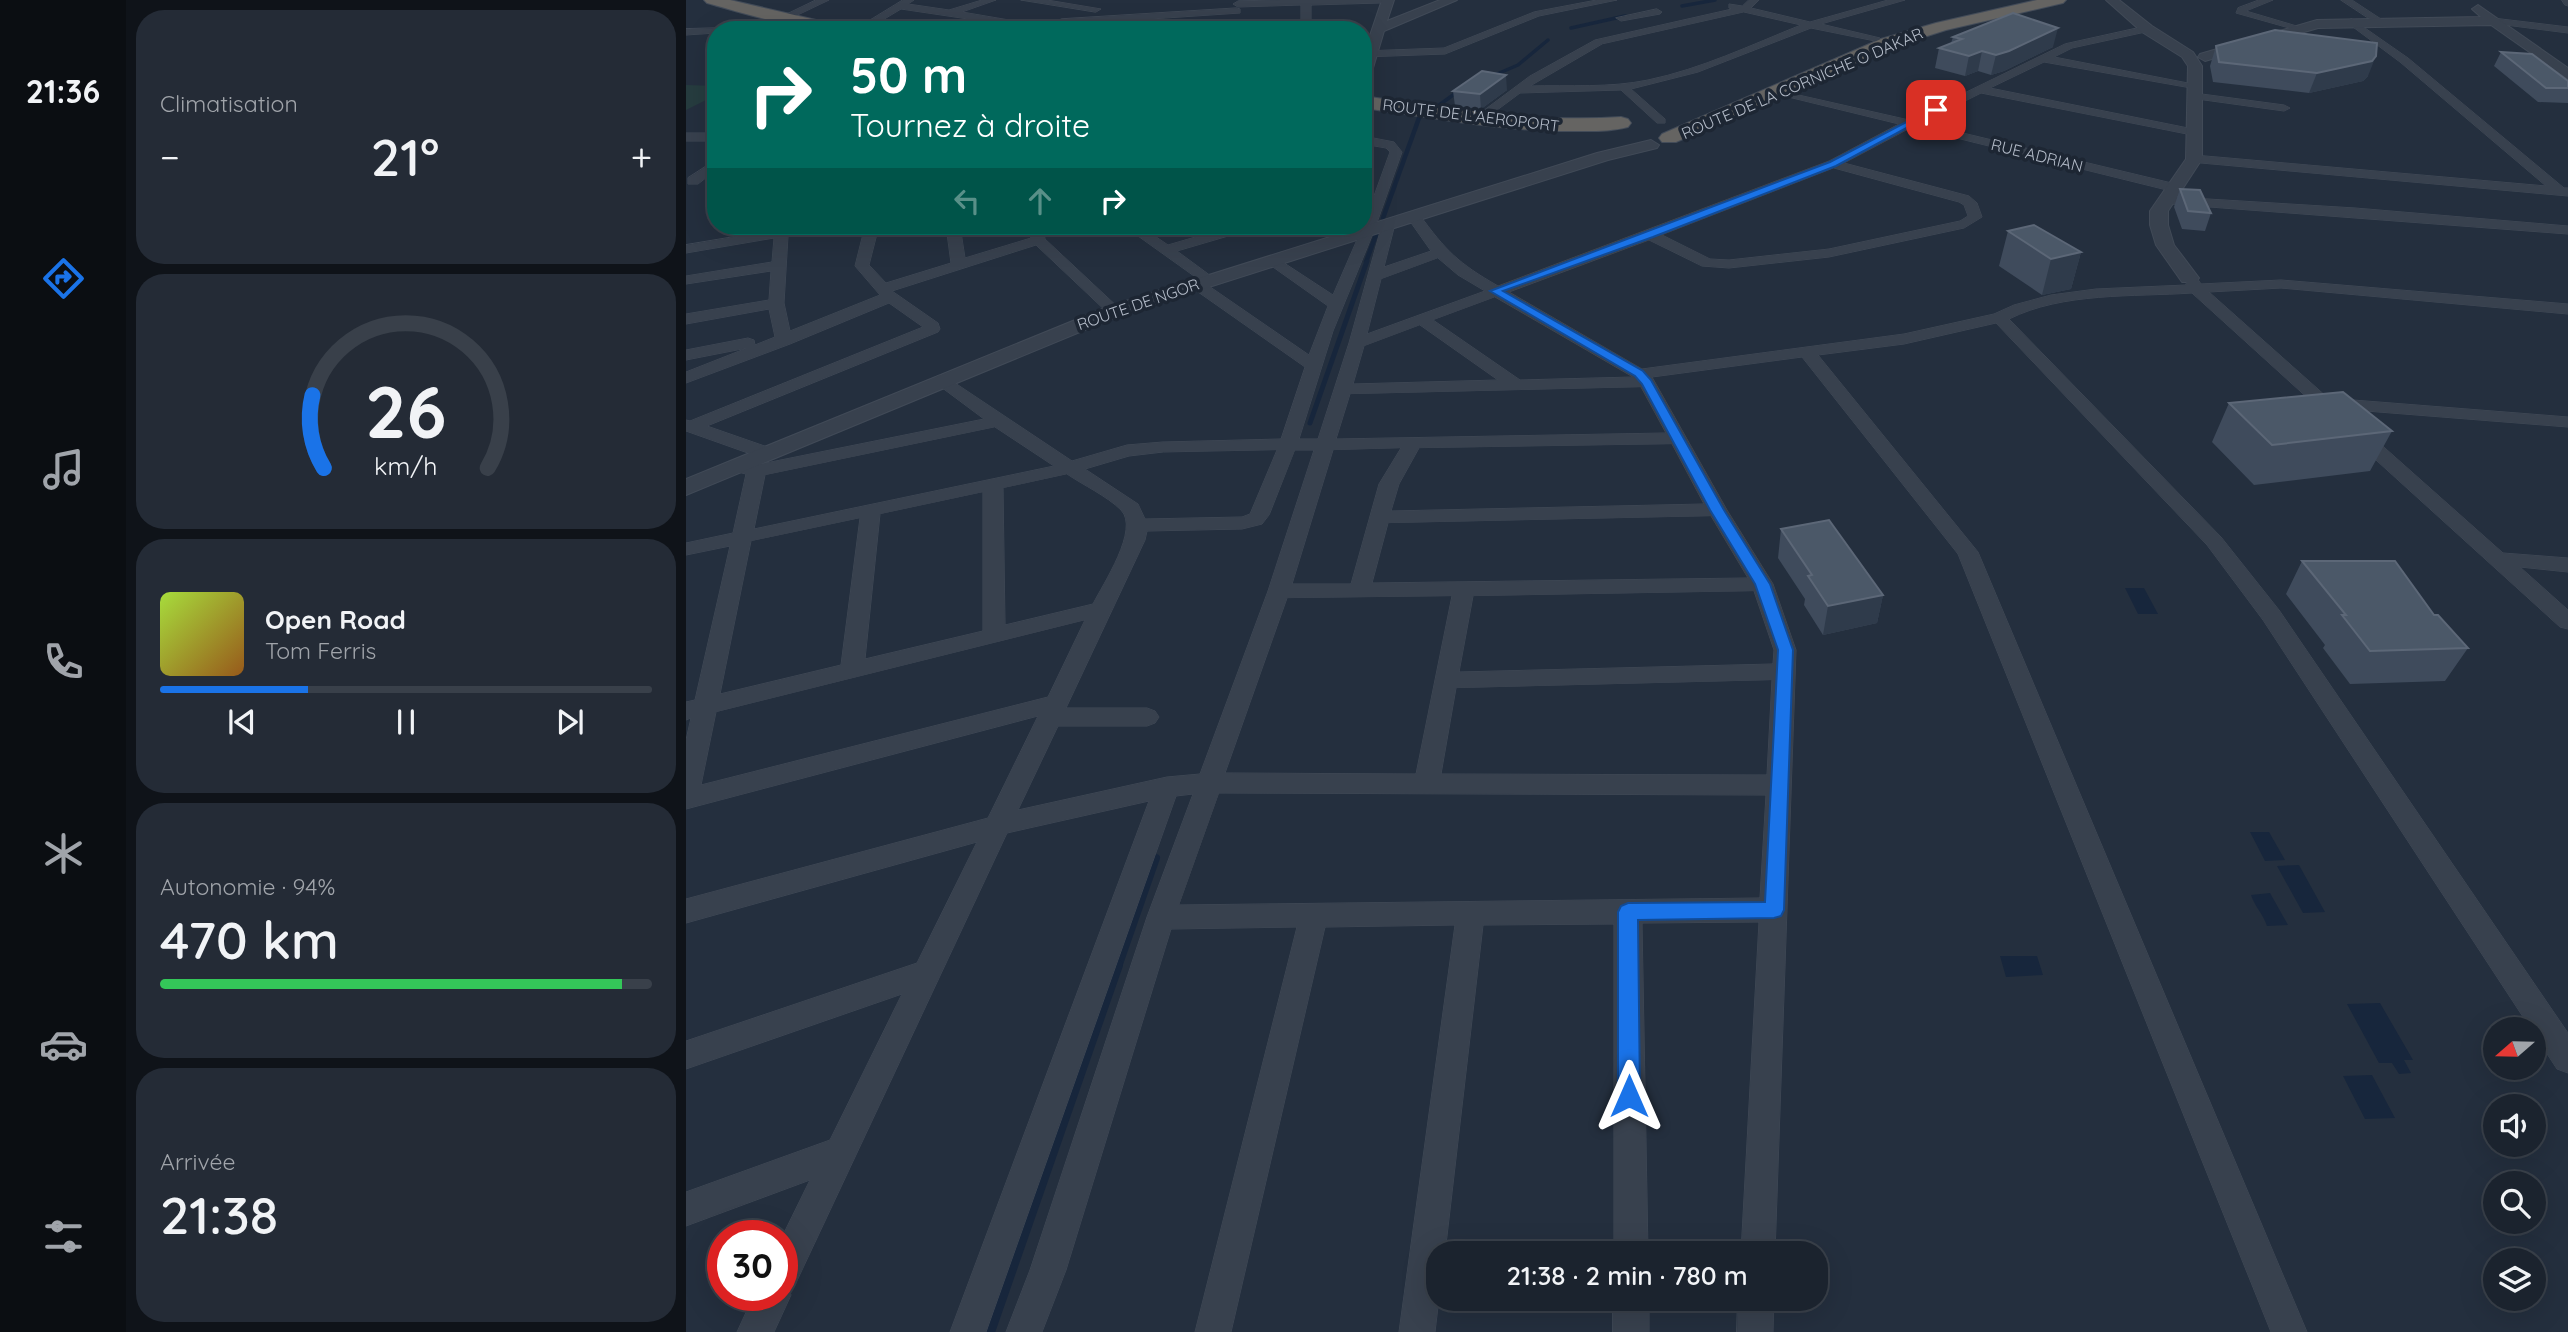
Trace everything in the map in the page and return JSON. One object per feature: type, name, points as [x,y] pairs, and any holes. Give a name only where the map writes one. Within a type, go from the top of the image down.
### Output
[{"type":"highway","points":[[695,0],[769,21]]},
{"type":"highway","points":[[712,0],[792,21]]},
{"type":"highway","name":"ROUTE DE LA CORNICHE O DAKAR","points":[[1656,131],[1875,40],[1947,19],[2037,0]]},
{"type":"highway","name":"ROUTE DE LA CORNICHE O DAKAR","points":[[1656,131],[1776,91],[1917,33],[2058,0]]},
{"type":"highway","name":"ROUTE DE L'AEROPORT","points":[[1372,106],[1556,126],[1621,123],[1656,131]]},
{"type":"highway","name":"ROUTE DE L'AEROPORT","points":[[1372,107],[1607,146],[1630,146],[1656,131]]},
{"type":"highway","points":[[1607,146],[1604,131],[1621,123]]},
{"type":"street","points":[[782,19],[824,0]]},
{"type":"street","points":[[950,12],[991,0]]},
{"type":"street","points":[[1031,0],[1098,5]]},
{"type":"street","points":[[1165,21],[1170,0]]},
{"type":"street","points":[[1110,21],[1306,2],[1380,0]]},
{"type":"street","points":[[1372,44],[1388,0]]},
{"type":"street","points":[[1379,29],[1451,0]]},
{"type":"street","points":[[1372,54],[1445,51],[1537,15],[1612,0]]},
{"type":"street","points":[[1481,117],[1518,90],[1599,42],[1632,32],[1744,9],[1754,0]]},
{"type":"street","points":[[2268,0],[2241,10],[2241,13],[2297,29]]},
{"type":"street","points":[[2346,0],[2379,21]]},
{"type":"street","points":[[2463,0],[2568,75]]},
{"type":"street","points":[[1518,90],[1624,87],[1660,81],[1693,72],[1809,25],[1890,1]]},
{"type":"street","points":[[2111,1],[2147,29],[2195,56],[2317,24],[2493,21],[2568,30]]},
{"type":"street","points":[[1306,2],[1306,21]]},
{"type":"street","points":[[874,21],[905,3],[1000,21]]},
{"type":"street","points":[[1720,3],[1875,40]]},
{"type":"street","points":[[1071,21],[1098,5]]},
{"type":"street","points":[[1621,18],[1671,10]]},
{"type":"street","points":[[755,21],[761,19]]},
{"type":"street","points":[[2352,22],[2404,60],[2564,191]]},
{"type":"street","points":[[1357,343],[1833,164],[2041,58],[2082,41],[2147,29]]},
{"type":"street","points":[[686,32],[707,31]]},
{"type":"street","points":[[2195,56],[2194,159],[2159,211],[2159,225],[2165,245],[2193,283],[2568,622]]},
{"type":"street","points":[[2041,58],[2193,92],[2284,108]]},
{"type":"street","points":[[1624,87],[1641,105],[1656,131]]},
{"type":"street","points":[[1979,89],[2193,134]]},
{"type":"street","name":"RUE ADRIAN","points":[[1776,91],[2172,194],[2568,230]]},
{"type":"street","points":[[686,137],[707,137]]},
{"type":"street","points":[[1372,143],[1395,148],[1396,152],[1380,176],[1372,199]]},
{"type":"street","name":"ROUTE DE NGOR","points":[[1372,230],[1414,217],[1607,146]]},
{"type":"street","points":[[2194,159],[2564,191]]},
{"type":"street","points":[[1650,235],[1707,263],[1729,264],[1838,251],[1964,225],[1975,217],[1970,203],[1964,199],[1833,164]]},
{"type":"street","points":[[693,181],[707,171]]},
{"type":"street","points":[[1414,217],[1440,253],[1463,272],[1643,378],[1762,584],[1785,650],[1759,1241]]},
{"type":"street","points":[[1024,1332],[1048,1270],[1161,917],[1279,591],[1357,343],[1388,225]]},
{"type":"street","points":[[686,249],[769,235]]},
{"type":"street","points":[[781,235],[776,303],[783,339]]},
{"type":"street","points":[[689,426],[933,327],[888,293],[862,266],[870,235]]},
{"type":"street","points":[[954,235],[958,263]]},
{"type":"street","points":[[686,378],[958,263],[1032,235]]},
{"type":"street","points":[[1039,235],[1114,311]]},
{"type":"street","points":[[1144,235],[1314,365]]},
{"type":"street","points":[[1165,250],[1216,235]]},
{"type":"street","name":"ROUTE DE NGOR","points":[[686,488],[754,464],[943,380],[1114,311],[1354,235]]},
{"type":"street","points":[[1138,525],[1242,523],[1255,520],[1288,446],[1336,303],[1365,235]]},
{"type":"street","points":[[1374,277],[1408,262],[1440,253]]},
{"type":"street","points":[[1270,260],[1336,303]]},
{"type":"street","points":[[686,280],[779,265]]},
{"type":"street","points":[[1342,390],[1516,386],[1643,378],[1903,339],[1999,318],[2019,308],[2074,296],[2193,283],[2281,284],[2568,309]]},
{"type":"street","points":[[686,319],[776,303]]},
{"type":"street","points":[[1999,318],[2214,541],[2263,604],[2568,1059]]},
{"type":"street","points":[[1421,319],[1516,386]]},
{"type":"street","points":[[686,355],[783,339]]},
{"type":"street","points":[[1807,354],[1968,552],[2289,1332]]},
{"type":"street","points":[[798,1243],[1135,540],[1138,525],[1130,508],[998,421],[943,380]]},
{"type":"street","points":[[2323,402],[2568,422]]},
{"type":"street","points":[[689,426],[754,464],[998,421]]},
{"type":"street","points":[[686,549],[1069,468],[1127,450],[1679,438]]},
{"type":"street","points":[[1360,590],[1392,477],[1413,443]]},
{"type":"street","points":[[754,464],[741,537],[696,709],[686,797],[1054,710],[1147,717]]},
{"type":"street","points":[[993,484],[994,636]]},
{"type":"street","points":[[852,671],[872,509]]},
{"type":"street","points":[[1380,517],[1717,510]]},
{"type":"street","points":[[2499,559],[2568,565]]},
{"type":"street","points":[[1279,591],[1639,588],[1762,584]]},
{"type":"street","points":[[1426,785],[1464,588]]},
{"type":"street","points":[[696,709],[1102,609]]},
{"type":"street","points":[[1447,680],[1784,672]]},
{"type":"street","points":[[686,911],[999,825],[1167,787],[1208,783],[1779,785]]},
{"type":"street","points":[[968,1332],[1167,787]]},
{"type":"street","points":[[1161,917],[1774,910]]},
{"type":"street","points":[[1628,912],[1631,1241]]},
{"type":"street","points":[[1417,1332],[1471,913]]},
{"type":"street","points":[[1213,1332],[1314,915]]},
{"type":"street","points":[[686,1055],[928,972]]},
{"type":"street","points":[[686,1209],[841,1153]]},
{"type":"street","points":[[755,1332],[765,1311]]},
{"type":"street","points":[[1631,1311],[1631,1332]]},
{"type":"street","points":[[1755,1332],[1756,1311]]},
{"type":"green space","points":[[686,85],[707,86],[707,100],[686,110]]},
{"type":"water","points":[[2125,588],[2144,588],[2158,614],[2138,614]]},
{"type":"water","points":[[2250,832],[2269,832],[2285,860],[2265,861]]},
{"type":"water","points":[[2299,865],[2325,912],[2303,913],[2277,866]]},
{"type":"water","points":[[2270,893],[2288,925],[2267,926],[2251,895]]},
{"type":"water","points":[[2000,956],[2037,956],[2043,975],[2006,977]]},
{"type":"water","points":[[2380,1003],[2413,1060],[2404,1060],[2411,1073],[2399,1074],[2392,1063],[2379,1063],[2347,1004]]},
{"type":"water","points":[[2372,1075],[2395,1118],[2365,1119],[2343,1076]]},
{"type":"building","points":[[2013,13],[2058,28],[1996,55],[1982,51],[1969,56],[1939,48],[1962,39],[1953,37]]},
{"type":"building","points":[[2275,30],[2377,43],[2376,56],[2372,61],[2317,73],[2219,62],[2216,46]]},
{"type":"building","points":[[2501,52],[2532,54],[2568,81],[2568,88],[2546,88]]},
{"type":"building","points":[[1482,71],[1506,75],[1480,94],[1453,91]]},
{"type":"building","points":[[2180,189],[2200,190],[2211,213],[2188,211]]},
{"type":"building","points":[[2034,225],[2081,252],[2051,259],[2008,231]]},
{"type":"building","points":[[2343,392],[2392,431],[2272,445],[2229,403]]},
{"type":"building","points":[[1829,520],[1883,595],[1828,606],[1808,576],[1812,575],[1781,529]]},
{"type":"building","points":[[2302,561],[2395,561],[2434,615],[2438,615],[2468,648],[2370,651],[2342,615],[2346,615]]},
{"type":"waterway","points":[[1682,6],[1715,0]]},
{"type":"waterway","points":[[1571,28],[1625,16]]},
{"type":"waterway","points":[[1490,77],[1518,65],[1548,40]]},
{"type":"waterway","points":[[1435,108],[1460,90]]},
{"type":"waterway","points":[[1383,218],[1419,118]]},
{"type":"waterway","points":[[1366,262],[1377,232]]},
{"type":"waterway","points":[[1310,423],[1367,261]]},
{"type":"waterway","points":[[1118,967],[1156,858]]},
{"type":"waterway","points":[[990,1332],[1118,965]]},
{"type":"route","points":[[1629,1096],[1628,912],[1774,910],[1785,650],[1762,584],[1717,510],[1647,382],[1639,374],[1495,291],[1833,164],[1936,110]]}]
